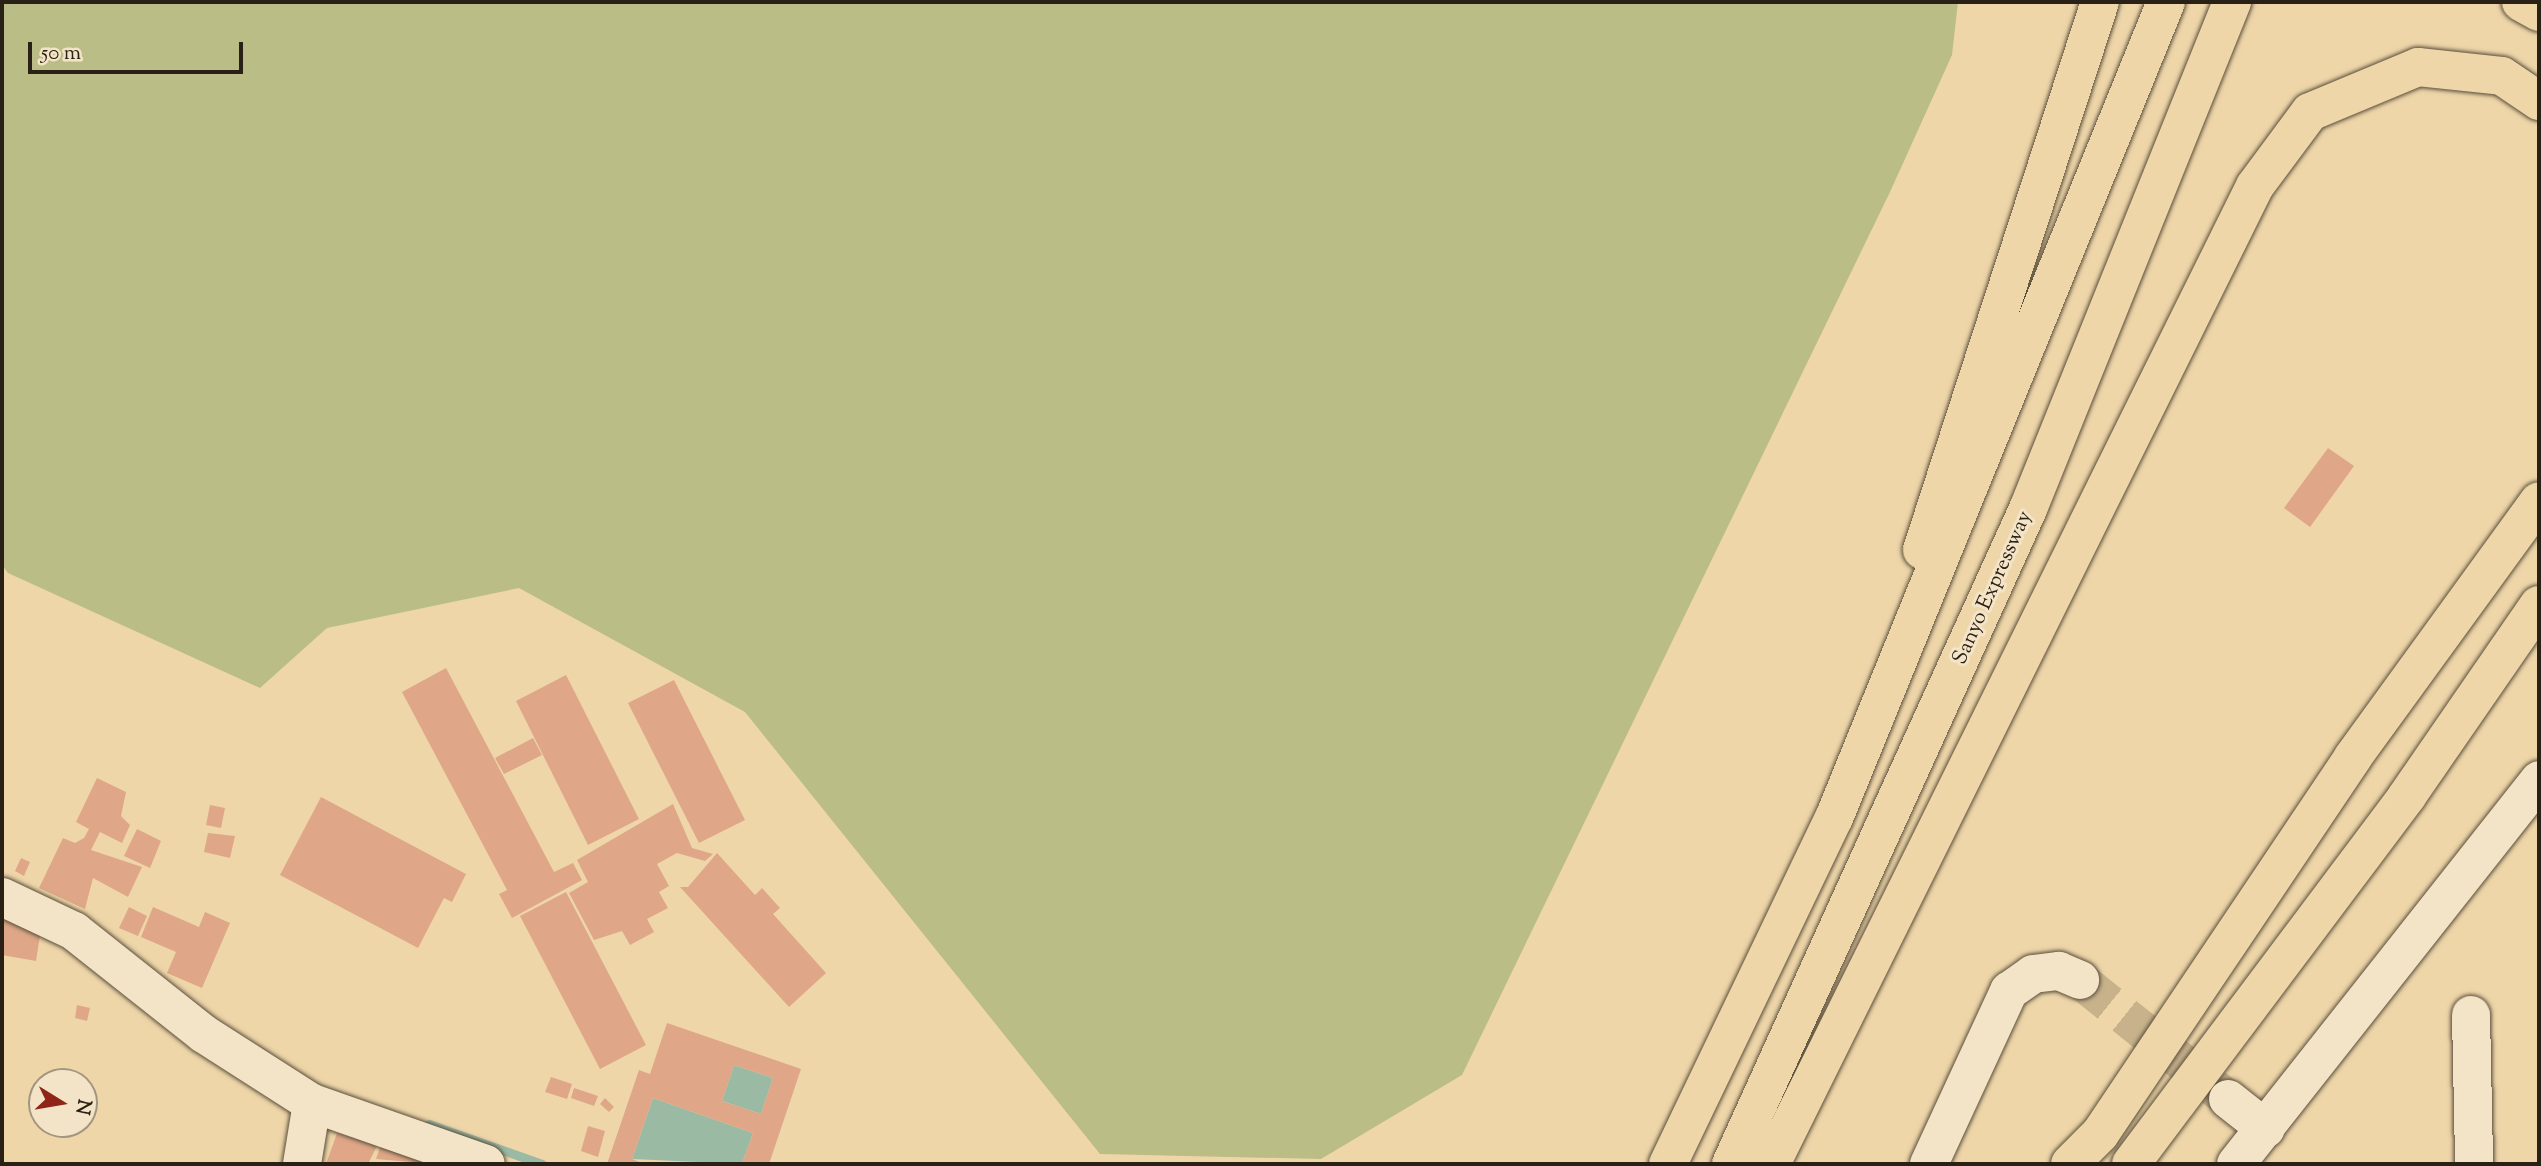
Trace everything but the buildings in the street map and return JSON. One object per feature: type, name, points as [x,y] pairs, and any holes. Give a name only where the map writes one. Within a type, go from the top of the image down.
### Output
[{"type":"highway","points":[[1834,818],[2100,2]]},
{"type":"highway","points":[[1668,1164],[1834,818],[2166,2]]},
{"type":"highway","name":"Sanyo Expressway","points":[[1731,1164],[2028,509],[2232,2]]},
{"type":"highway","points":[[2521,2],[2539,12]]},
{"type":"highway","points":[[1771,1164],[2255,186],[2310,112],[2418,67],[2502,76],[2539,101]]},
{"type":"highway","points":[[2070,1164],[2100,1134],[2353,757],[2539,501]]},
{"type":"highway","points":[[2131,1164],[2407,796],[2539,605]]},
{"type":"street","points":[[2236,1164],[2539,780]]},
{"type":"street","points":[[2,897],[74,930],[204,1034],[312,1103],[486,1164]]},
{"type":"street","points":[[1928,1164],[2009,991],[2033,974],[2059,971],[2080,980]]},
{"type":"street","points":[[2471,1015],[2474,1164]]},
{"type":"street","points":[[2228,1099],[2266,1129]]},
{"type":"street","points":[[302,1164],[312,1103]]},
{"type":"green space","points":[[2,2],[1958,2],[1952,55],[1890,192],[1462,1075],[1321,1159],[1100,1154],[745,712],[519,588],[327,628],[260,688],[8,573],[2,565]]},
{"type":"shaded area","points":[[734,1065],[773,1078],[761,1114],[722,1101]]},
{"type":"shaded area","points":[[653,1098],[753,1133],[742,1164],[632,1159]]},
{"type":"waterway","points":[[429,1124],[542,1164]]},
{"type":"tunnel","points":[[2080,980],[2223,1095]]}]
